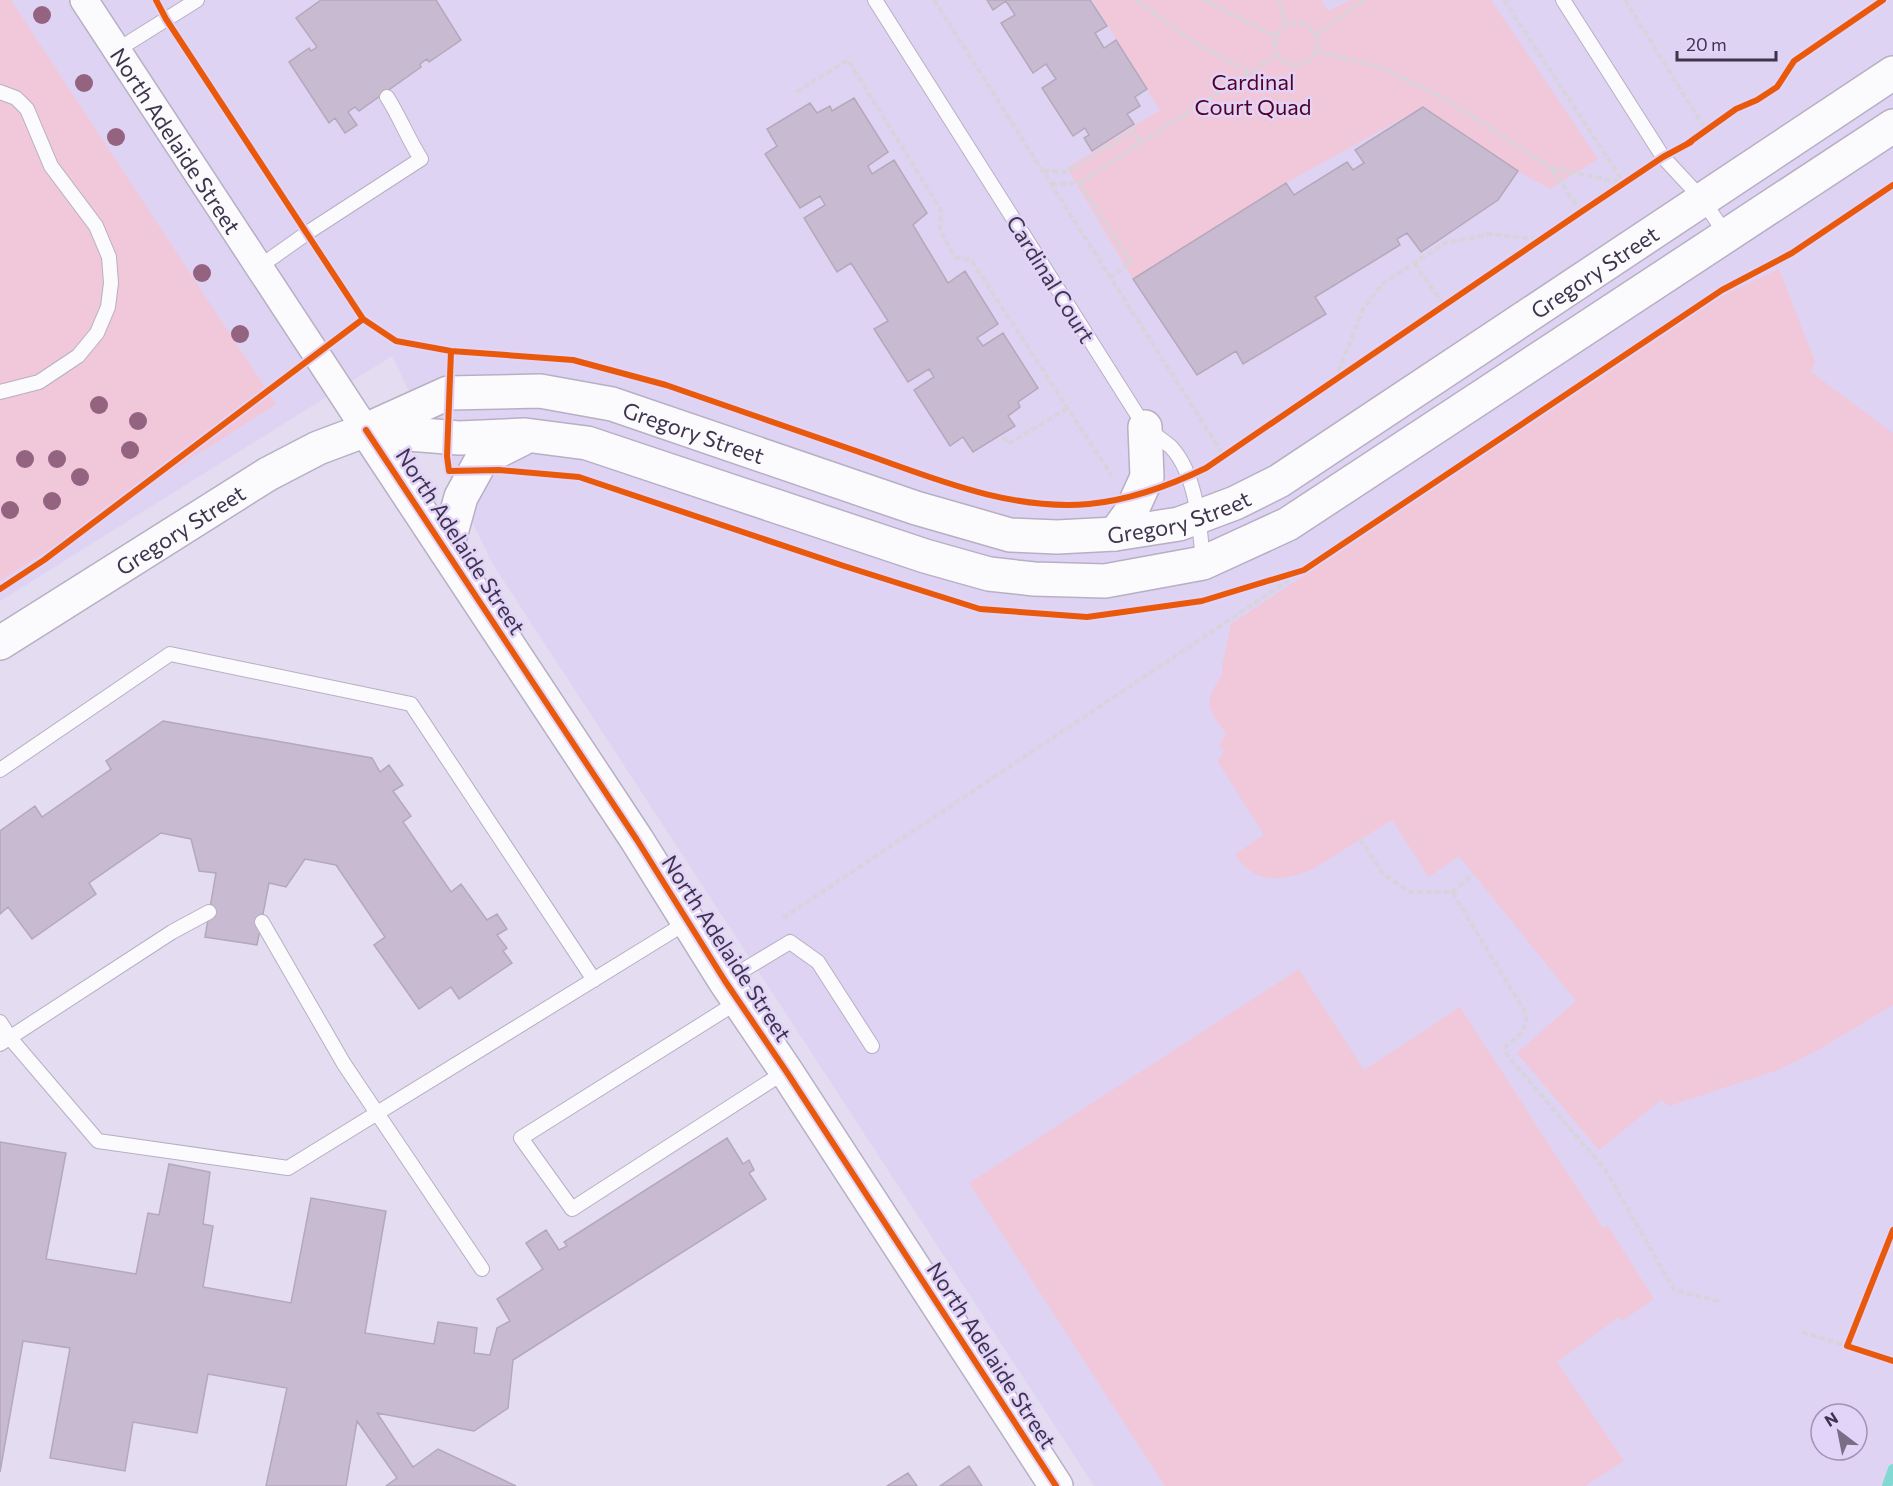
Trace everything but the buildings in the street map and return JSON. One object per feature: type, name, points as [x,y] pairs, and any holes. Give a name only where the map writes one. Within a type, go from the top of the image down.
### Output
[{"type":"main road","name":"Gregory Street","points":[[0,643],[268,474],[318,448],[366,430],[448,393],[540,391],[612,404],[916,508],[1010,535],[1057,537],[1115,534],[1179,524],[1235,504],[1279,481],[1893,73]]},
{"type":"main road","name":"Gregory Street","points":[[366,430],[459,438],[529,436],[587,443],[925,556],[989,574],[1059,581],[1105,581],[1203,562],[1288,524],[1893,126]]},
{"type":"main road","points":[[1115,534],[1131,512],[1147,477],[1145,427]]},
{"type":"main road","name":"North Adelaide Street","points":[[366,430],[689,921],[732,991],[1056,1486]]},
{"type":"main road","points":[[446,551],[461,497],[482,459],[529,436]]},
{"type":"street","name":"North Adelaide Street","points":[[84,0],[366,430]]},
{"type":"lane","points":[[117,50],[197,0]]},
{"type":"lane","name":"Cardinal Court","points":[[875,0],[1145,427],[1172,448],[1188,477],[1199,517],[1203,562]]},
{"type":"lane","points":[[1563,0],[1663,157],[1702,199],[1727,236]]},
{"type":"lane","points":[[0,92],[16,98],[27,109],[51,166],[96,226],[109,257],[111,283],[108,308],[97,333],[78,356],[39,382],[0,392]]},
{"type":"lane","points":[[259,267],[307,233],[422,159],[409,140],[398,114],[387,97]]},
{"type":"lane","points":[[0,771],[170,654],[411,704],[594,980]]},
{"type":"lane","points":[[5,1041],[172,932],[209,912]]},
{"type":"lane","points":[[0,1022],[5,1041],[98,1141],[288,1168],[689,921]]},
{"type":"lane","points":[[262,922],[344,1064],[482,1269]]},
{"type":"lane","points":[[786,1071],[572,1209],[521,1138],[732,991],[790,942],[818,962],[872,1046]]},
{"type":"path","points":[[934,0],[1224,456]]},
{"type":"path","points":[[1136,0],[1194,42],[1250,72]]},
{"type":"path","points":[[1204,0],[1277,37]]},
{"type":"path","points":[[1279,0],[1287,26]]},
{"type":"path","points":[[1315,35],[1364,0]]},
{"type":"path","points":[[1316,51],[1381,68],[1441,96],[1551,168],[1624,183],[1504,0]]},
{"type":"path","points":[[1625,0],[1707,132]]},
{"type":"path","points":[[1300,24],[1306,26],[1315,35],[1316,51],[1307,62],[1294,65],[1287,63],[1278,54],[1277,37],[1287,26],[1300,24]]},
{"type":"path","points":[[1050,184],[1079,183],[1278,54]]},
{"type":"path","points":[[796,92],[848,60],[941,210],[940,230],[954,257],[971,260],[1118,485]]},
{"type":"path","points":[[1042,171],[1068,172],[1133,131],[1140,143]]},
{"type":"path","points":[[1551,168],[1581,212]]},
{"type":"path","points":[[1079,183],[1131,262],[1110,279]]},
{"type":"path","points":[[1335,380],[1364,309],[1382,284],[1445,243],[1491,234],[1539,240]]},
{"type":"path","points":[[1414,263],[1444,305]]},
{"type":"path","points":[[1003,437],[1008,444],[1068,408]]},
{"type":"path","points":[[778,920],[1304,570]]},
{"type":"path","points":[[1360,839],[1383,874],[1410,892],[1452,892],[1473,874]]},
{"type":"path","points":[[1452,892],[1527,1015],[1523,1032],[1505,1047],[1507,1055],[1606,1171],[1674,1290],[1721,1302]]},
{"type":"path","points":[[1802,1332],[1847,1346]]},
{"type":"shaded area","points":[[0,0],[1893,0],[1893,1486],[1094,1486],[492,563],[392,356],[0,601]]},
{"type":"green space","points":[[0,0],[11,0],[276,404],[0,581]]},
{"type":"green space","name":"Cardinal Court Quad","points":[[1092,0],[1321,0],[1328,11],[1351,0],[1491,0],[1598,159],[1550,189],[1518,171],[1423,107],[1286,183],[1133,279],[1067,168],[1160,110]]},
{"type":"green space","points":[[1779,269],[1815,362],[1811,372],[1893,433],[1893,1005],[1818,1050],[1778,1070],[1669,1106],[1661,1100],[1599,1150],[1517,1053],[1576,1001],[1459,856],[1429,877],[1392,820],[1311,870],[1300,874],[1269,878],[1250,871],[1235,854],[1264,835],[1218,762],[1224,750],[1219,747],[1226,733],[1211,710],[1210,698],[1223,673],[1222,667],[1231,624],[1722,296]]},
{"type":"green space","points":[[1299,969],[1364,1070],[1460,1007],[1603,1228],[1608,1226],[1654,1299],[1622,1321],[1619,1317],[1557,1362],[1624,1461],[1585,1486],[1165,1486],[969,1183]]},
{"type":"waterway","points":[[1887,1486],[1893,1469]]},
{"type":"cycle path","points":[[156,0],[166,19],[363,319],[396,341],[451,351],[573,360],[666,385],[943,482],[1001,497],[1059,505],[1089,504],[1134,496],[1178,481],[1206,468],[1581,212],[1663,157],[1691,142]]},
{"type":"cycle path","points":[[1687,144],[1736,109],[1757,100],[1777,87],[1794,61],[1883,0]]},
{"type":"cycle path","points":[[451,351],[447,456],[449,471],[499,470],[579,477],[980,609],[1087,617],[1202,601],[1304,570],[1722,290],[1792,253],[1893,185]]},
{"type":"cycle path","points":[[0,589],[44,560],[363,319]]},
{"type":"cycle path","points":[[366,430],[637,840],[725,981],[1056,1486]]},
{"type":"cycle path","points":[[1893,1230],[1847,1346],[1893,1361]]}]
